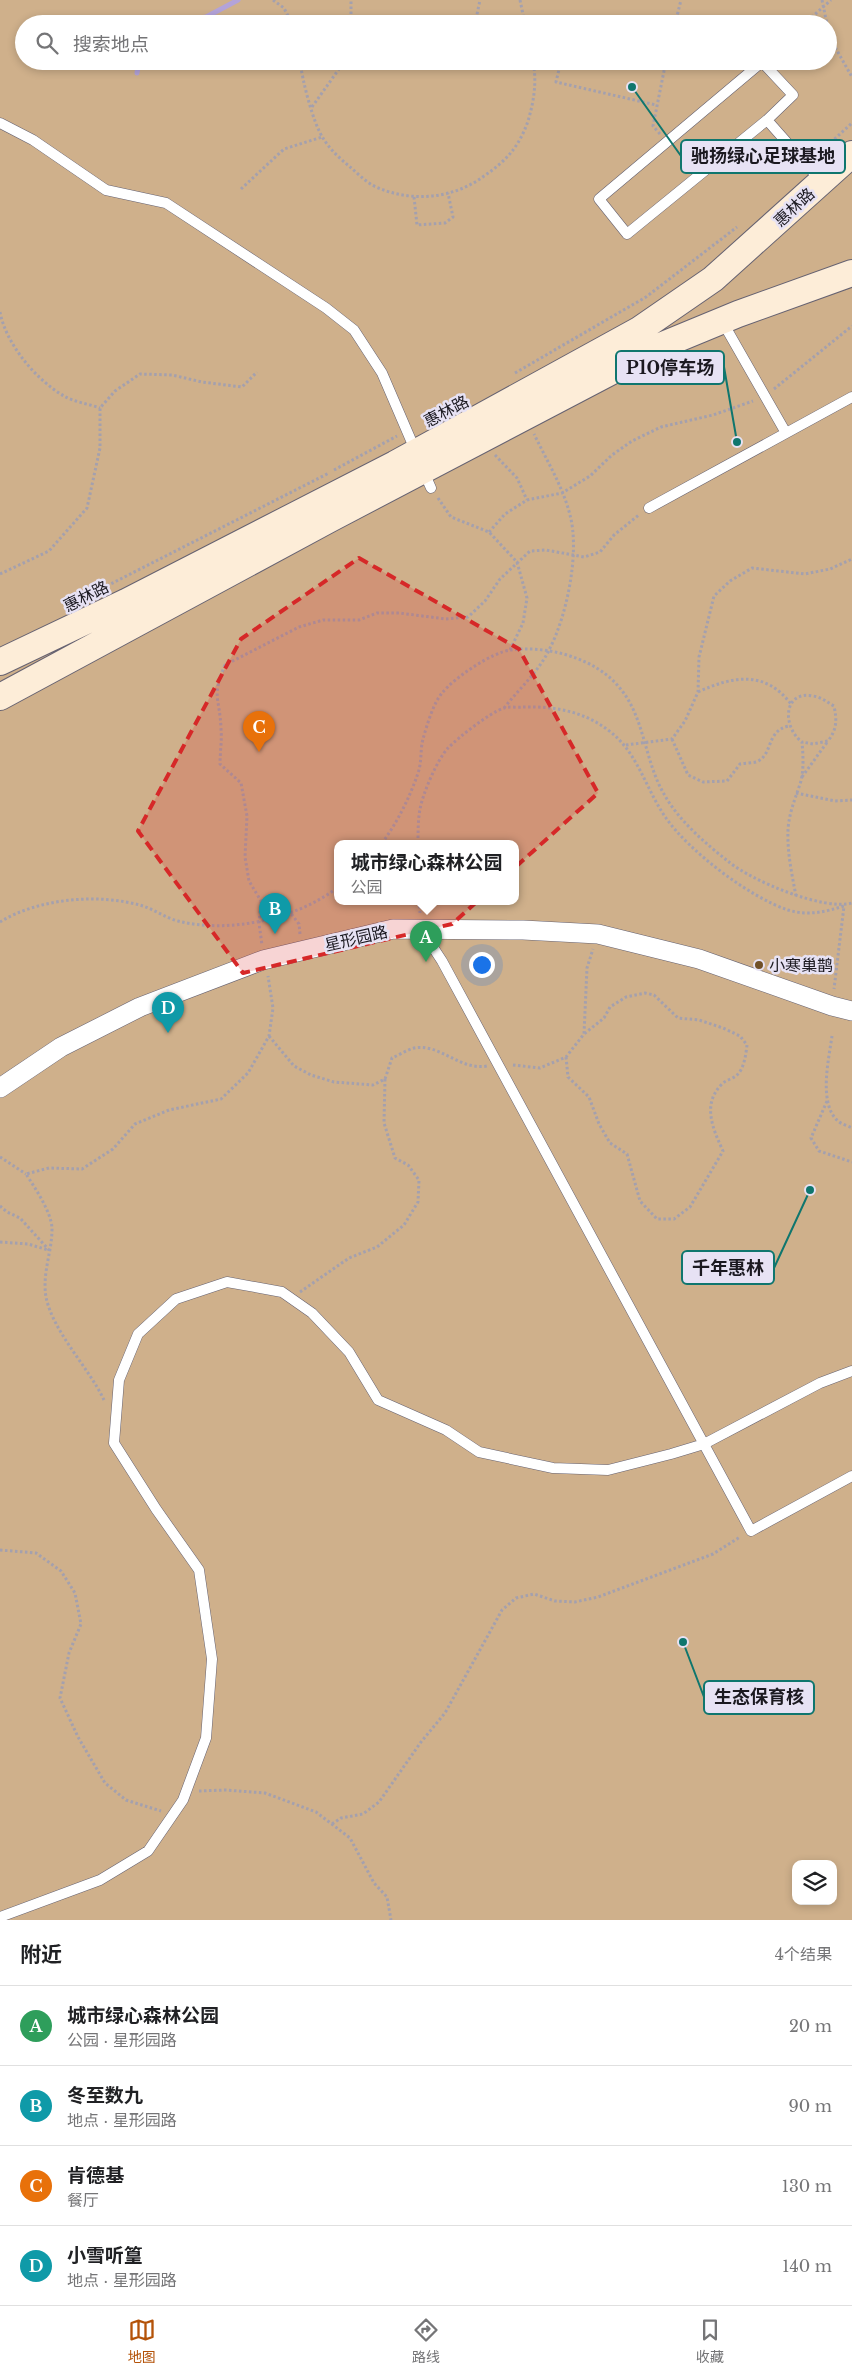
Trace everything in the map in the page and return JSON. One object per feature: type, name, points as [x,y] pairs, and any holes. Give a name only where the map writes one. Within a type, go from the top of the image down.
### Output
[{"type":"main road","name":"惠林路","points":[[0,697],[330,519],[419,461],[639,330],[713,279],[814,174],[852,154]]},
{"type":"main road","name":"惠林路","points":[[0,662],[658,347],[722,320],[852,272]]},
{"type":"street","name":"星形园路","points":[[0,1088],[61,1048],[140,1006],[263,960],[393,929],[598,934],[699,959],[832,1006],[852,1011]]},
{"type":"lane","points":[[752,70],[599,199],[627,234],[767,120],[793,95],[770,70]]},
{"type":"lane","points":[[767,120],[814,174]]},
{"type":"lane","points":[[0,123],[33,140],[106,190],[166,202],[326,308],[354,330],[382,373],[419,461]]},
{"type":"lane","points":[[722,320],[786,433]]},
{"type":"lane","points":[[649,508],[852,397]]},
{"type":"lane","points":[[421,929],[442,961],[751,1530],[852,1476]]},
{"type":"lane","points":[[0,1917],[100,1880],[148,1851],[173,1815],[186,1792],[206,1738],[212,1659],[199,1570],[156,1509],[114,1443],[119,1380],[138,1334],[176,1299],[227,1282],[282,1292],[312,1313],[349,1352],[378,1400],[446,1430],[479,1452],[552,1468],[608,1470],[704,1444],[820,1383],[852,1371]]},
{"type":"path","points":[[273,0],[284,8],[288,15]]},
{"type":"path","points":[[351,0],[351,15]]},
{"type":"path","points":[[476,15],[480,0]]},
{"type":"path","points":[[520,0],[523,15]]},
{"type":"path","points":[[677,15],[681,0]]},
{"type":"path","points":[[822,0],[824,15]]},
{"type":"path","points":[[814,15],[831,0]]},
{"type":"path","points":[[837,51],[852,77]]},
{"type":"path","points":[[302,70],[322,137],[339,157],[371,184],[414,196],[448,193],[470,187],[513,153],[526,128],[534,100],[534,70]]},
{"type":"path","points":[[312,108],[338,70]]},
{"type":"path","points":[[559,70],[556,82],[656,105]]},
{"type":"path","points":[[664,70],[653,126],[666,142]]},
{"type":"path","name":"惠林路","points":[[814,174],[852,123]]},
{"type":"path","points":[[241,189],[284,149],[322,137]]},
{"type":"path","points":[[414,196],[417,225],[445,223],[453,217],[448,193]]},
{"type":"path","points":[[512,374],[646,297],[740,225]]},
{"type":"path","points":[[0,312],[3,327],[32,372],[64,396],[100,408]]},
{"type":"path","points":[[489,532],[505,514],[527,500],[562,493],[590,476],[612,454],[632,441],[661,427],[743,406],[764,395],[791,377],[852,326]]},
{"type":"path","points":[[0,574],[49,552],[87,508],[100,448],[100,408],[115,391],[140,374],[172,375],[202,382],[242,387],[257,372]]},
{"type":"path","points":[[418,840],[420,809],[431,778],[448,748],[484,720],[504,708],[549,651],[565,610],[573,554],[571,517],[562,493],[534,434]]},
{"type":"path","points":[[495,455],[517,478],[527,500]]},
{"type":"path","points":[[419,461],[451,516],[489,532],[517,562],[527,598],[523,623],[510,650]]},
{"type":"path","name":"惠林路","points":[[86,596],[419,461]]},
{"type":"path","points":[[26,1174],[48,1168],[82,1169],[113,1149],[135,1124],[169,1110],[221,1099],[248,1073],[269,1036],[274,1008],[263,960],[259,923],[261,901],[249,881],[245,857],[247,816],[241,782],[220,764],[221,728],[216,700],[217,684],[225,665],[298,627],[323,620],[359,620],[377,613],[399,613],[446,619],[468,617],[485,601],[500,579],[530,551],[546,550],[584,557],[600,552],[614,535],[649,508]]},
{"type":"path","points":[[626,745],[672,739],[685,721],[698,692],[698,657],[714,596],[730,581],[752,568],[805,574],[830,569],[852,559]]},
{"type":"path","points":[[384,840],[394,827],[419,772],[423,740],[441,694],[470,668],[510,650],[549,651],[591,664],[618,686],[636,711],[649,763],[664,795],[685,822],[730,863],[796,896],[844,906]]},
{"type":"path","points":[[698,692],[729,679],[747,678],[763,682],[782,692],[791,704]]},
{"type":"path","points":[[796,896],[790,865],[788,830],[796,793],[801,780],[828,741],[834,732],[837,720],[834,706],[811,695],[797,698],[791,704],[789,726],[795,736],[802,742],[812,744],[828,741]]},
{"type":"path","points":[[504,708],[541,706],[577,712],[607,729],[626,745],[666,818],[692,846],[720,871],[750,891],[788,910],[822,913],[852,903]]},
{"type":"path","points":[[672,739],[688,775],[703,782],[727,781],[740,764],[756,762],[766,752],[771,737],[782,727],[789,726]]},
{"type":"path","points":[[801,780],[802,742]]},
{"type":"path","points":[[796,793],[835,802],[852,800]]},
{"type":"path","points":[[0,922],[46,902],[94,899],[142,906],[178,921],[214,925],[259,923],[290,912],[328,895],[334,890]]},
{"type":"path","points":[[261,901],[290,912],[299,924],[302,950]]},
{"type":"path","points":[[832,1006],[844,906]]},
{"type":"path","points":[[584,1034],[587,968],[598,934]]},
{"type":"path","points":[[292,1299],[349,1258],[377,1247],[404,1225],[418,1202],[419,1180],[408,1165],[395,1158],[384,1123],[385,1079],[392,1058],[413,1048],[426,1047],[460,1064],[481,1067],[498,1064],[540,1068],[566,1057],[584,1034],[604,1018],[610,1007],[626,997],[645,992],[654,995],[678,1018],[699,1020],[723,1028],[740,1036],[746,1045],[745,1057],[738,1074],[722,1083],[713,1094],[709,1111],[723,1151],[714,1170],[702,1185],[690,1207],[674,1219],[657,1219],[640,1201],[627,1154],[610,1143],[599,1124],[589,1097],[568,1077],[566,1057]]},
{"type":"path","points":[[269,1036],[294,1066],[311,1075],[334,1082],[374,1085],[385,1079]]},
{"type":"path","points":[[832,1036],[827,1078],[827,1101],[811,1138],[819,1151],[852,1162]]},
{"type":"path","points":[[827,1101],[837,1120],[852,1128]]},
{"type":"path","points":[[0,1157],[26,1174],[41,1198],[52,1228],[45,1272],[46,1298],[58,1324],[103,1398],[115,1428]]},
{"type":"path","points":[[0,1206],[7,1212],[20,1218],[49,1250]]},
{"type":"path","points":[[0,1242],[28,1244],[49,1250]]},
{"type":"path","points":[[332,1824],[341,1818],[364,1814],[379,1802],[421,1742],[445,1713],[502,1610],[516,1598],[534,1594],[555,1601],[575,1602],[598,1597],[713,1554],[751,1530]]},
{"type":"path","points":[[0,1550],[36,1553],[61,1571],[75,1593],[81,1624],[69,1653],[60,1698],[78,1737],[105,1783],[126,1800],[173,1815]]},
{"type":"path","points":[[186,1792],[225,1790],[265,1793],[298,1804],[332,1824],[350,1838],[374,1883],[388,1897],[391,1920]]},
{"type":"highlighted area","points":[[359,558],[519,649],[598,793],[452,924],[243,973],[138,831],[241,639]]},
{"type":"shaded area","points":[[0,0],[852,0],[852,1920],[0,1920]]},
{"type":"waterway","points":[[210,15],[238,0]]},
{"type":"place","name":"驰扬绿心足球基地","points":[[632,87]]},
{"type":"place","name":"P10停车场","points":[[737,442]]},
{"type":"place","name":"肯德基","points":[[259,752]]},
{"type":"place","name":"冬至数九","points":[[275,934]]},
{"type":"place","name":"城市绿心森林公园","points":[[426,962]]},
{"type":"place","name":"小寒巢鹊","points":[[759,965]]},
{"type":"place","name":"小雪听篁","points":[[168,1033]]},
{"type":"place","name":"千年惠林","points":[[810,1190]]},
{"type":"place","name":"生态保育核","points":[[683,1642]]}]
